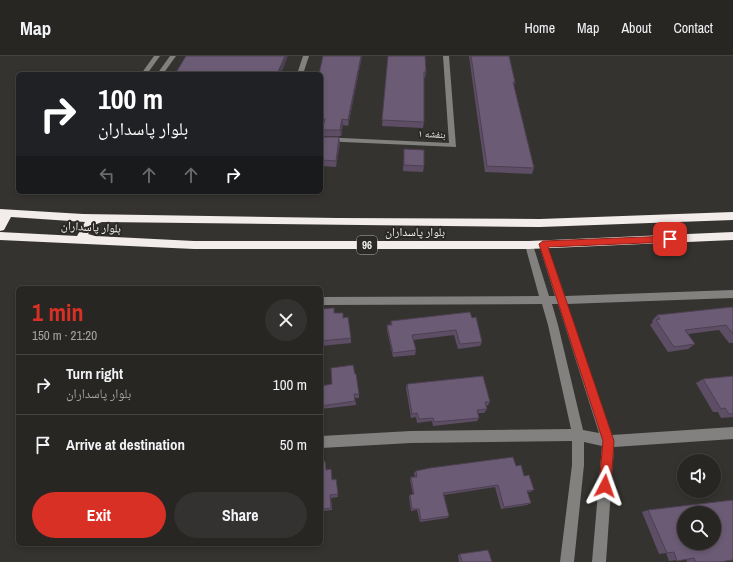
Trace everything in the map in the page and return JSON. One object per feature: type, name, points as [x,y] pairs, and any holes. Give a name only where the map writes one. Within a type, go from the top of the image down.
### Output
[{"type":"highway","name":"بلوار پاسداران","points":[[0,214],[106,218],[345,222],[540,223],[733,216]]},
{"type":"highway","points":[[0,214],[6,218],[0,228]]},
{"type":"highway","points":[[95,241],[82,236],[90,222],[106,218]]},
{"type":"highway","name":"بلوار پاسداران","points":[[0,236],[194,245],[529,245],[733,236]]},
{"type":"street","points":[[145,72],[157,56]]},
{"type":"street","points":[[161,72],[173,56]]},
{"type":"street","points":[[301,72],[306,56]]},
{"type":"street","name":"بنفشه ۱","points":[[323,139],[454,145],[446,56]]},
{"type":"street","points":[[543,244],[608,441],[601,546],[598,562]]},
{"type":"street","points":[[529,245],[546,300],[578,435],[578,465],[567,562]]},
{"type":"street","points":[[323,300],[561,300],[733,294]]},
{"type":"street","points":[[323,442],[411,437],[578,435],[608,441],[733,433]]},
{"type":"building","points":[[186,56],[285,56],[278,72],[176,72]]},
{"type":"building","points":[[323,56],[361,56],[348,120],[342,119],[340,130],[323,130],[325,119],[323,118],[323,72],[319,72]]},
{"type":"building","points":[[388,56],[425,56],[426,72],[424,72],[424,122],[382,120]]},
{"type":"building","points":[[471,56],[509,56],[515,82],[513,82],[534,168],[487,166]]},
{"type":"building","points":[[323,137],[339,137],[336,161],[323,160]]},
{"type":"building","points":[[404,149],[424,150],[424,166],[404,165]]},
{"type":"building","points":[[732,307],[733,334],[726,325],[685,330],[695,344],[674,347],[656,320],[660,319],[657,315]]},
{"type":"building","points":[[334,308],[334,313],[343,313],[343,318],[348,317],[351,338],[323,341],[323,309]]},
{"type":"building","points":[[470,312],[472,318],[476,317],[482,342],[460,344],[456,330],[412,335],[416,350],[393,353],[387,325],[392,325],[391,321]]},
{"type":"building","points":[[353,365],[359,394],[354,394],[355,401],[323,406],[323,386],[332,384],[331,368]]},
{"type":"building","points":[[483,376],[490,402],[485,402],[487,409],[477,410],[479,418],[434,422],[433,418],[419,419],[417,413],[412,414],[407,384]]},
{"type":"building","points":[[733,376],[733,414],[729,414],[725,408],[721,409],[703,379]]},
{"type":"building","points":[[513,457],[516,466],[521,465],[524,476],[529,475],[534,490],[527,491],[531,503],[504,507],[498,485],[443,493],[449,516],[421,520],[419,509],[412,509],[410,495],[414,494],[411,477],[417,477],[416,471]]},
{"type":"building","points":[[325,461],[326,470],[331,469],[332,480],[336,479],[338,494],[330,495],[331,508],[323,509],[323,462]]},
{"type":"building","points":[[733,500],[733,560],[719,562],[696,562],[694,558],[677,561],[674,552],[667,553],[648,510],[677,507],[677,550],[721,550],[721,506],[682,506]]},
{"type":"building","points":[[488,550],[492,562],[462,562],[460,554]]},
{"type":"route","points":[[605,486],[608,441],[543,244],[670,239]]}]
